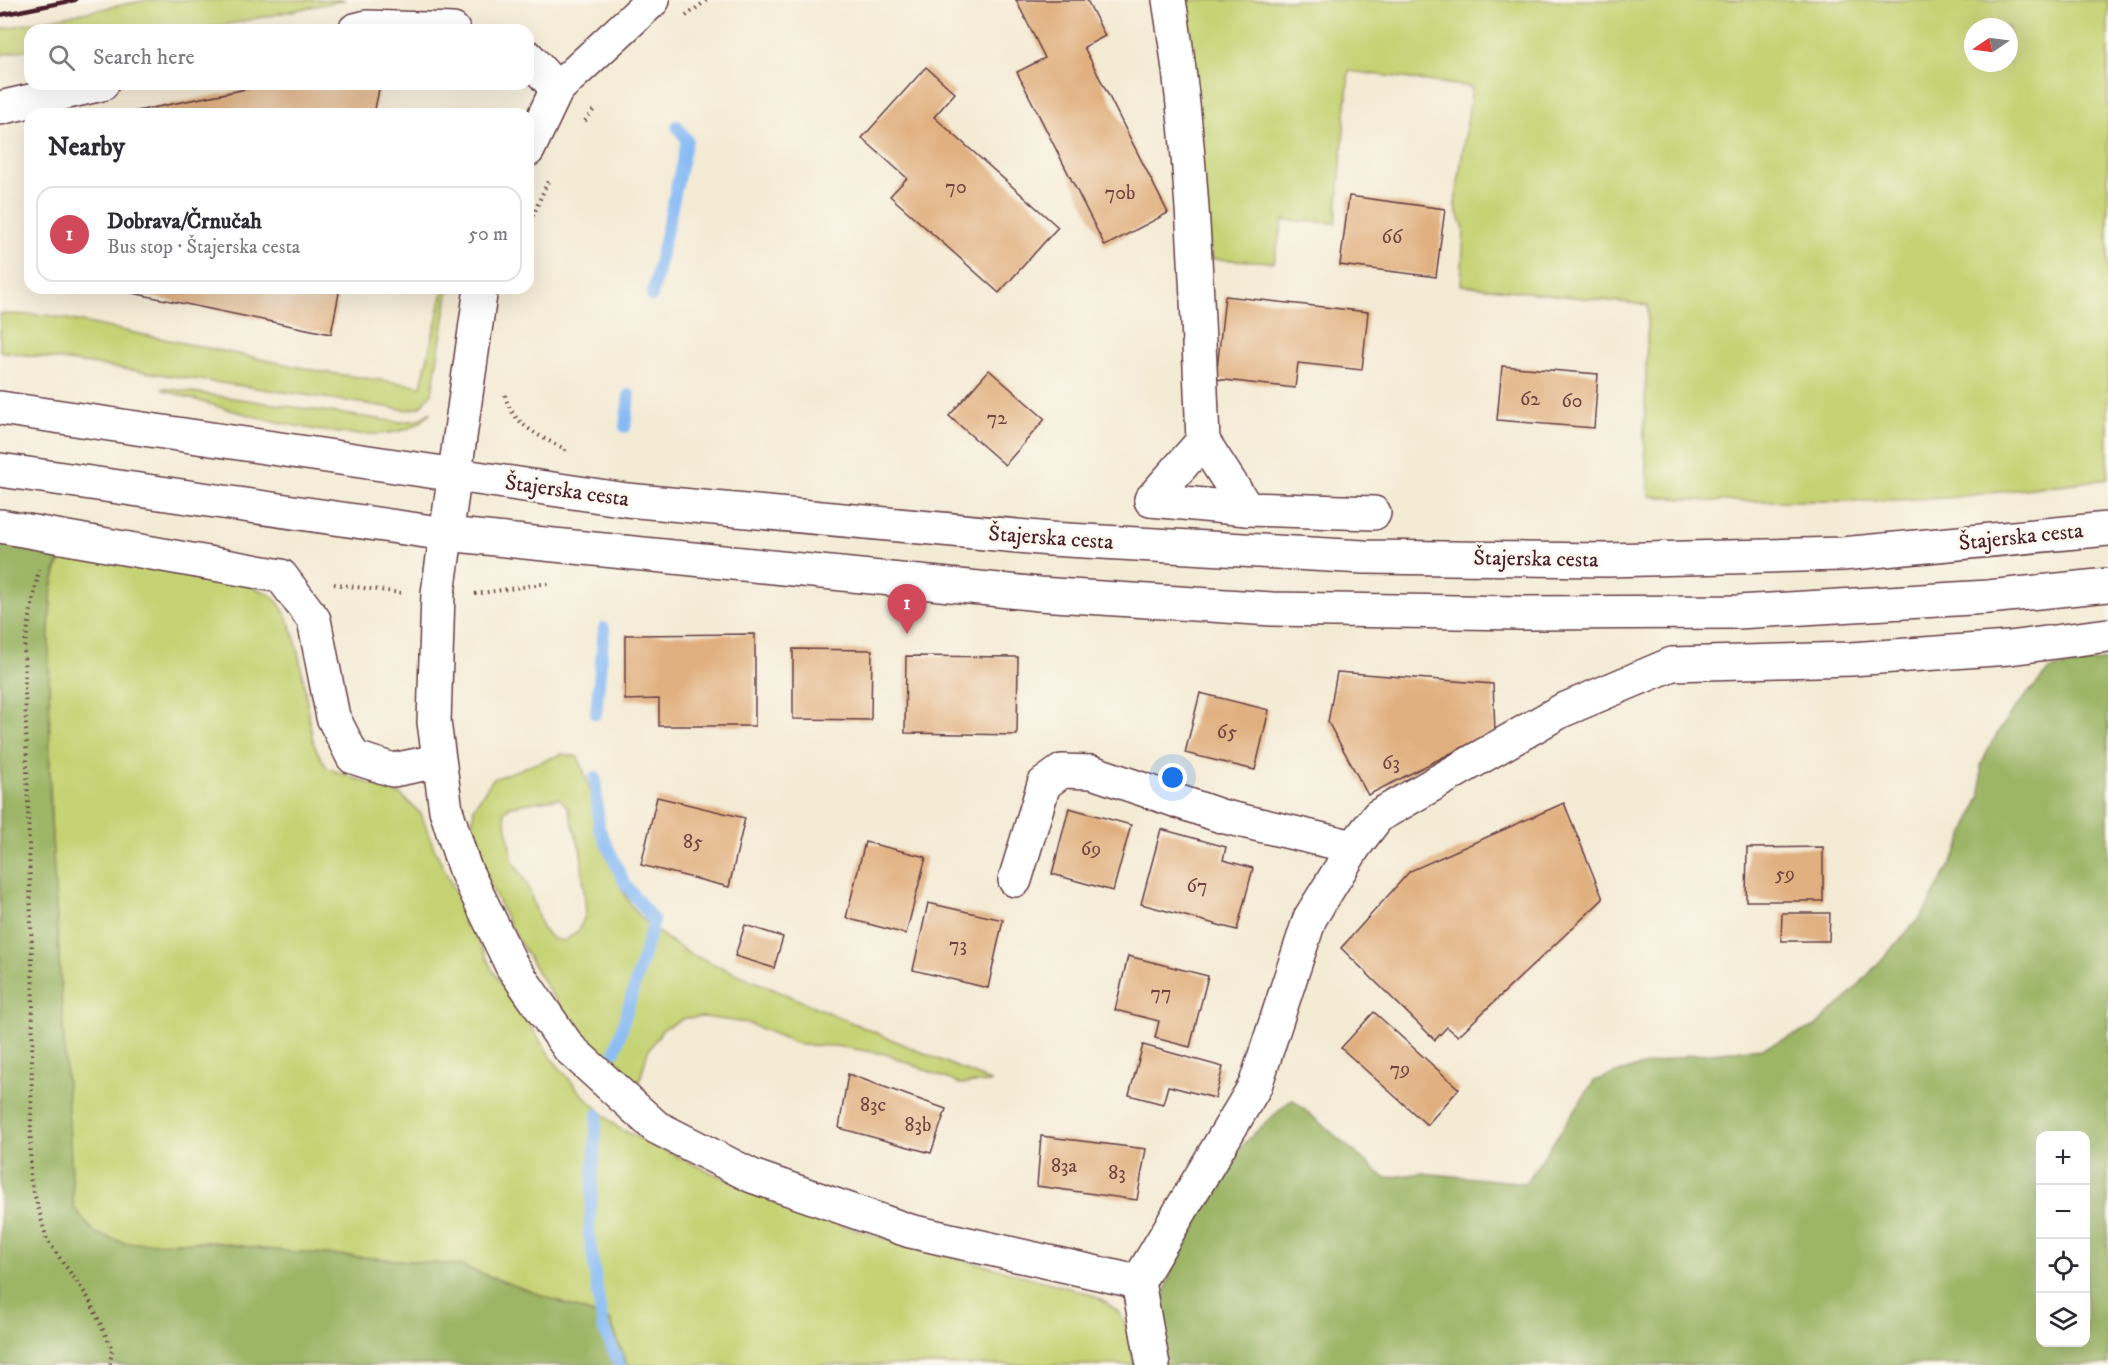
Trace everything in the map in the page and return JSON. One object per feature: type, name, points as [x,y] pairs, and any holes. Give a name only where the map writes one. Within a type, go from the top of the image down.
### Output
[{"type":"street","points":[[534,137],[557,89],[653,0]]},
{"type":"street","points":[[1169,0],[1179,58],[1194,213],[1203,441],[1247,508]]},
{"type":"street","points":[[534,64],[557,89]]},
{"type":"street","points":[[0,108],[76,90]]},
{"type":"street","points":[[480,294],[438,593],[434,722],[446,810],[465,867],[512,966],[569,1048],[656,1126],[752,1176],[910,1231],[1138,1282]]},
{"type":"street","name":"Štajerska cesta","points":[[0,408],[560,491],[795,516],[1050,539],[1364,557],[1607,560],[1842,554],[2108,529]]},
{"type":"street","points":[[1203,441],[1151,500],[1247,508],[1374,513]]},
{"type":"street","points":[[0,470],[446,534],[1039,594],[1272,609],[1520,613],[1738,612],[1988,597],[2108,585]]},
{"type":"street","points":[[0,526],[281,576],[314,620],[333,717],[352,757],[393,770],[438,761]]},
{"type":"street","points":[[1154,1365],[1138,1282],[1255,1086],[1310,918],[1354,847],[1378,816],[1561,711],[1672,664],[1874,658],[2009,648],[2108,635]]},
{"type":"street","points":[[1015,880],[1044,784],[1062,771],[1092,772],[1221,816],[1354,847]]},
{"type":"path","points":[[680,22],[707,0]]},
{"type":"path","points":[[585,122],[597,105]]},
{"type":"path","points":[[534,213],[549,179]]},
{"type":"path","points":[[504,391],[507,405],[521,423],[534,434],[566,449]]},
{"type":"path","points":[[46,533],[24,649],[33,1000],[30,1178],[47,1239],[89,1299],[112,1349],[110,1365]]},
{"type":"path","points":[[281,576],[407,594]]},
{"type":"path","points":[[471,595],[549,584]]},
{"type":"green space","points":[[147,0],[345,0],[229,24],[25,24]]},
{"type":"green space","points":[[1177,0],[2108,0],[2108,479],[1948,498],[1863,501],[1707,501],[1649,496],[1644,438],[1648,305],[1461,285],[1464,229],[1455,205],[1472,87],[1349,71],[1336,223],[1283,220],[1274,262],[1211,259]]},
{"type":"green space","points":[[24,24],[24,50],[0,55],[0,29]]},
{"type":"green space","points":[[443,294],[448,294],[432,393],[420,407],[408,410],[0,351],[0,314],[48,315],[323,372],[421,386]]},
{"type":"green space","points":[[163,388],[399,422],[418,420],[431,412],[411,427],[380,434],[343,433],[260,418],[163,390]]},
{"type":"green space","points":[[0,542],[65,552],[57,565],[52,587],[49,630],[50,804],[74,1208],[95,1233],[125,1243],[212,1242],[263,1249],[458,1265],[610,1320],[627,1365],[0,1365]]},
{"type":"green space","points":[[65,552],[245,584],[270,595],[281,607],[296,642],[314,744],[327,768],[401,795],[421,814],[434,848],[493,971],[553,1060],[580,1092],[618,1128],[784,1207],[869,1234],[1087,1293],[1112,1306],[1124,1320],[1134,1365],[627,1365],[610,1320],[458,1265],[263,1249],[212,1242],[125,1243],[95,1233],[74,1208],[71,1183],[54,890],[47,653],[52,588]]},
{"type":"green space","points":[[2108,660],[2108,1365],[1163,1365],[1160,1339],[1166,1289],[1184,1239],[1229,1162],[1254,1133],[1292,1099],[1385,1178],[1423,1173],[1526,1183],[1594,1081],[1622,1071],[1688,1055],[1763,1048],[1814,1027],[1844,1001],[1923,914],[1957,852],[1981,795],[1981,765],[1992,742],[2014,709],[2050,669]]},
{"type":"green space","points":[[562,754],[578,757],[592,794],[614,870],[622,888],[636,912],[657,932],[688,953],[992,1082],[960,1084],[886,1054],[835,1046],[801,1045],[747,1023],[705,1017],[685,1018],[663,1029],[648,1051],[638,1087],[578,1029],[551,994],[511,928],[477,858],[472,830],[474,807],[493,779]],"holes":[[[559,798],[568,807],[581,852],[586,913],[579,930],[564,941],[553,939],[542,928],[527,884],[513,861],[504,812],[511,806]]]},
{"type":"building","points":[[1016,0],[1087,0],[1105,36],[1084,47],[1168,213],[1105,246],[1017,72],[1045,58]]},
{"type":"building","points":[[926,67],[955,93],[934,117],[1058,227],[999,293],[890,196],[907,178],[862,138]]},
{"type":"building","points":[[241,90],[379,90],[375,108],[152,108]]},
{"type":"building","points":[[1349,196],[1445,209],[1436,277],[1340,265]]},
{"type":"building","points":[[137,294],[339,294],[331,334]]},
{"type":"building","points":[[1225,296],[1368,312],[1362,370],[1298,363],[1295,388],[1216,379]]},
{"type":"building","points":[[1502,366],[1598,374],[1594,428],[1497,420]]},
{"type":"building","points":[[989,370],[1045,419],[1005,465],[949,416]]},
{"type":"building","points":[[755,634],[755,726],[659,726],[659,699],[625,700],[625,635]]},
{"type":"building","points":[[793,649],[872,650],[871,720],[793,719]]},
{"type":"building","points":[[906,656],[1018,657],[1017,735],[905,733]]},
{"type":"building","points":[[1337,672],[1493,684],[1495,731],[1368,795],[1328,722]]},
{"type":"building","points":[[1200,693],[1269,710],[1255,770],[1185,753]]},
{"type":"building","points":[[657,797],[745,818],[729,887],[641,865]]},
{"type":"building","points":[[1564,803],[1603,899],[1458,1036],[1447,1027],[1435,1040],[1341,948],[1410,871]]},
{"type":"building","points":[[1069,808],[1131,825],[1113,891],[1052,874]]},
{"type":"building","points":[[1161,829],[1226,847],[1223,860],[1253,868],[1237,930],[1141,904]]},
{"type":"building","points":[[865,842],[926,857],[906,934],[846,918]]},
{"type":"building","points":[[1823,847],[1823,901],[1746,901],[1747,848]]},
{"type":"building","points":[[928,903],[1003,920],[988,988],[913,970]]},
{"type":"building","points":[[1782,913],[1830,913],[1829,941],[1781,941]]},
{"type":"building","points":[[745,925],[783,937],[774,968],[735,956]]},
{"type":"building","points":[[1128,956],[1208,976],[1190,1047],[1155,1038],[1159,1021],[1115,1010]]},
{"type":"building","points":[[1374,1012],[1459,1089],[1427,1125],[1341,1048]]},
{"type":"building","points":[[1143,1045],[1223,1067],[1215,1098],[1168,1086],[1163,1104],[1129,1095]]},
{"type":"building","points":[[848,1074],[946,1109],[931,1153],[839,1128]]},
{"type":"building","points":[[1041,1136],[1146,1149],[1137,1200],[1037,1186]]},
{"type":"waterway","points":[[652,296],[687,140],[677,126]]},
{"type":"waterway","points":[[625,427],[629,395]]},
{"type":"waterway","points":[[596,714],[604,628]]},
{"type":"waterway","points":[[595,777],[599,828],[625,884],[654,921],[615,1051]]},
{"type":"waterway","points":[[597,1115],[589,1234],[603,1328],[620,1365]]},
{"type":"railway","points":[[0,15],[75,0]]},
{"type":"place","name":"Dobrava/Črnučah","points":[[907,634]]}]
